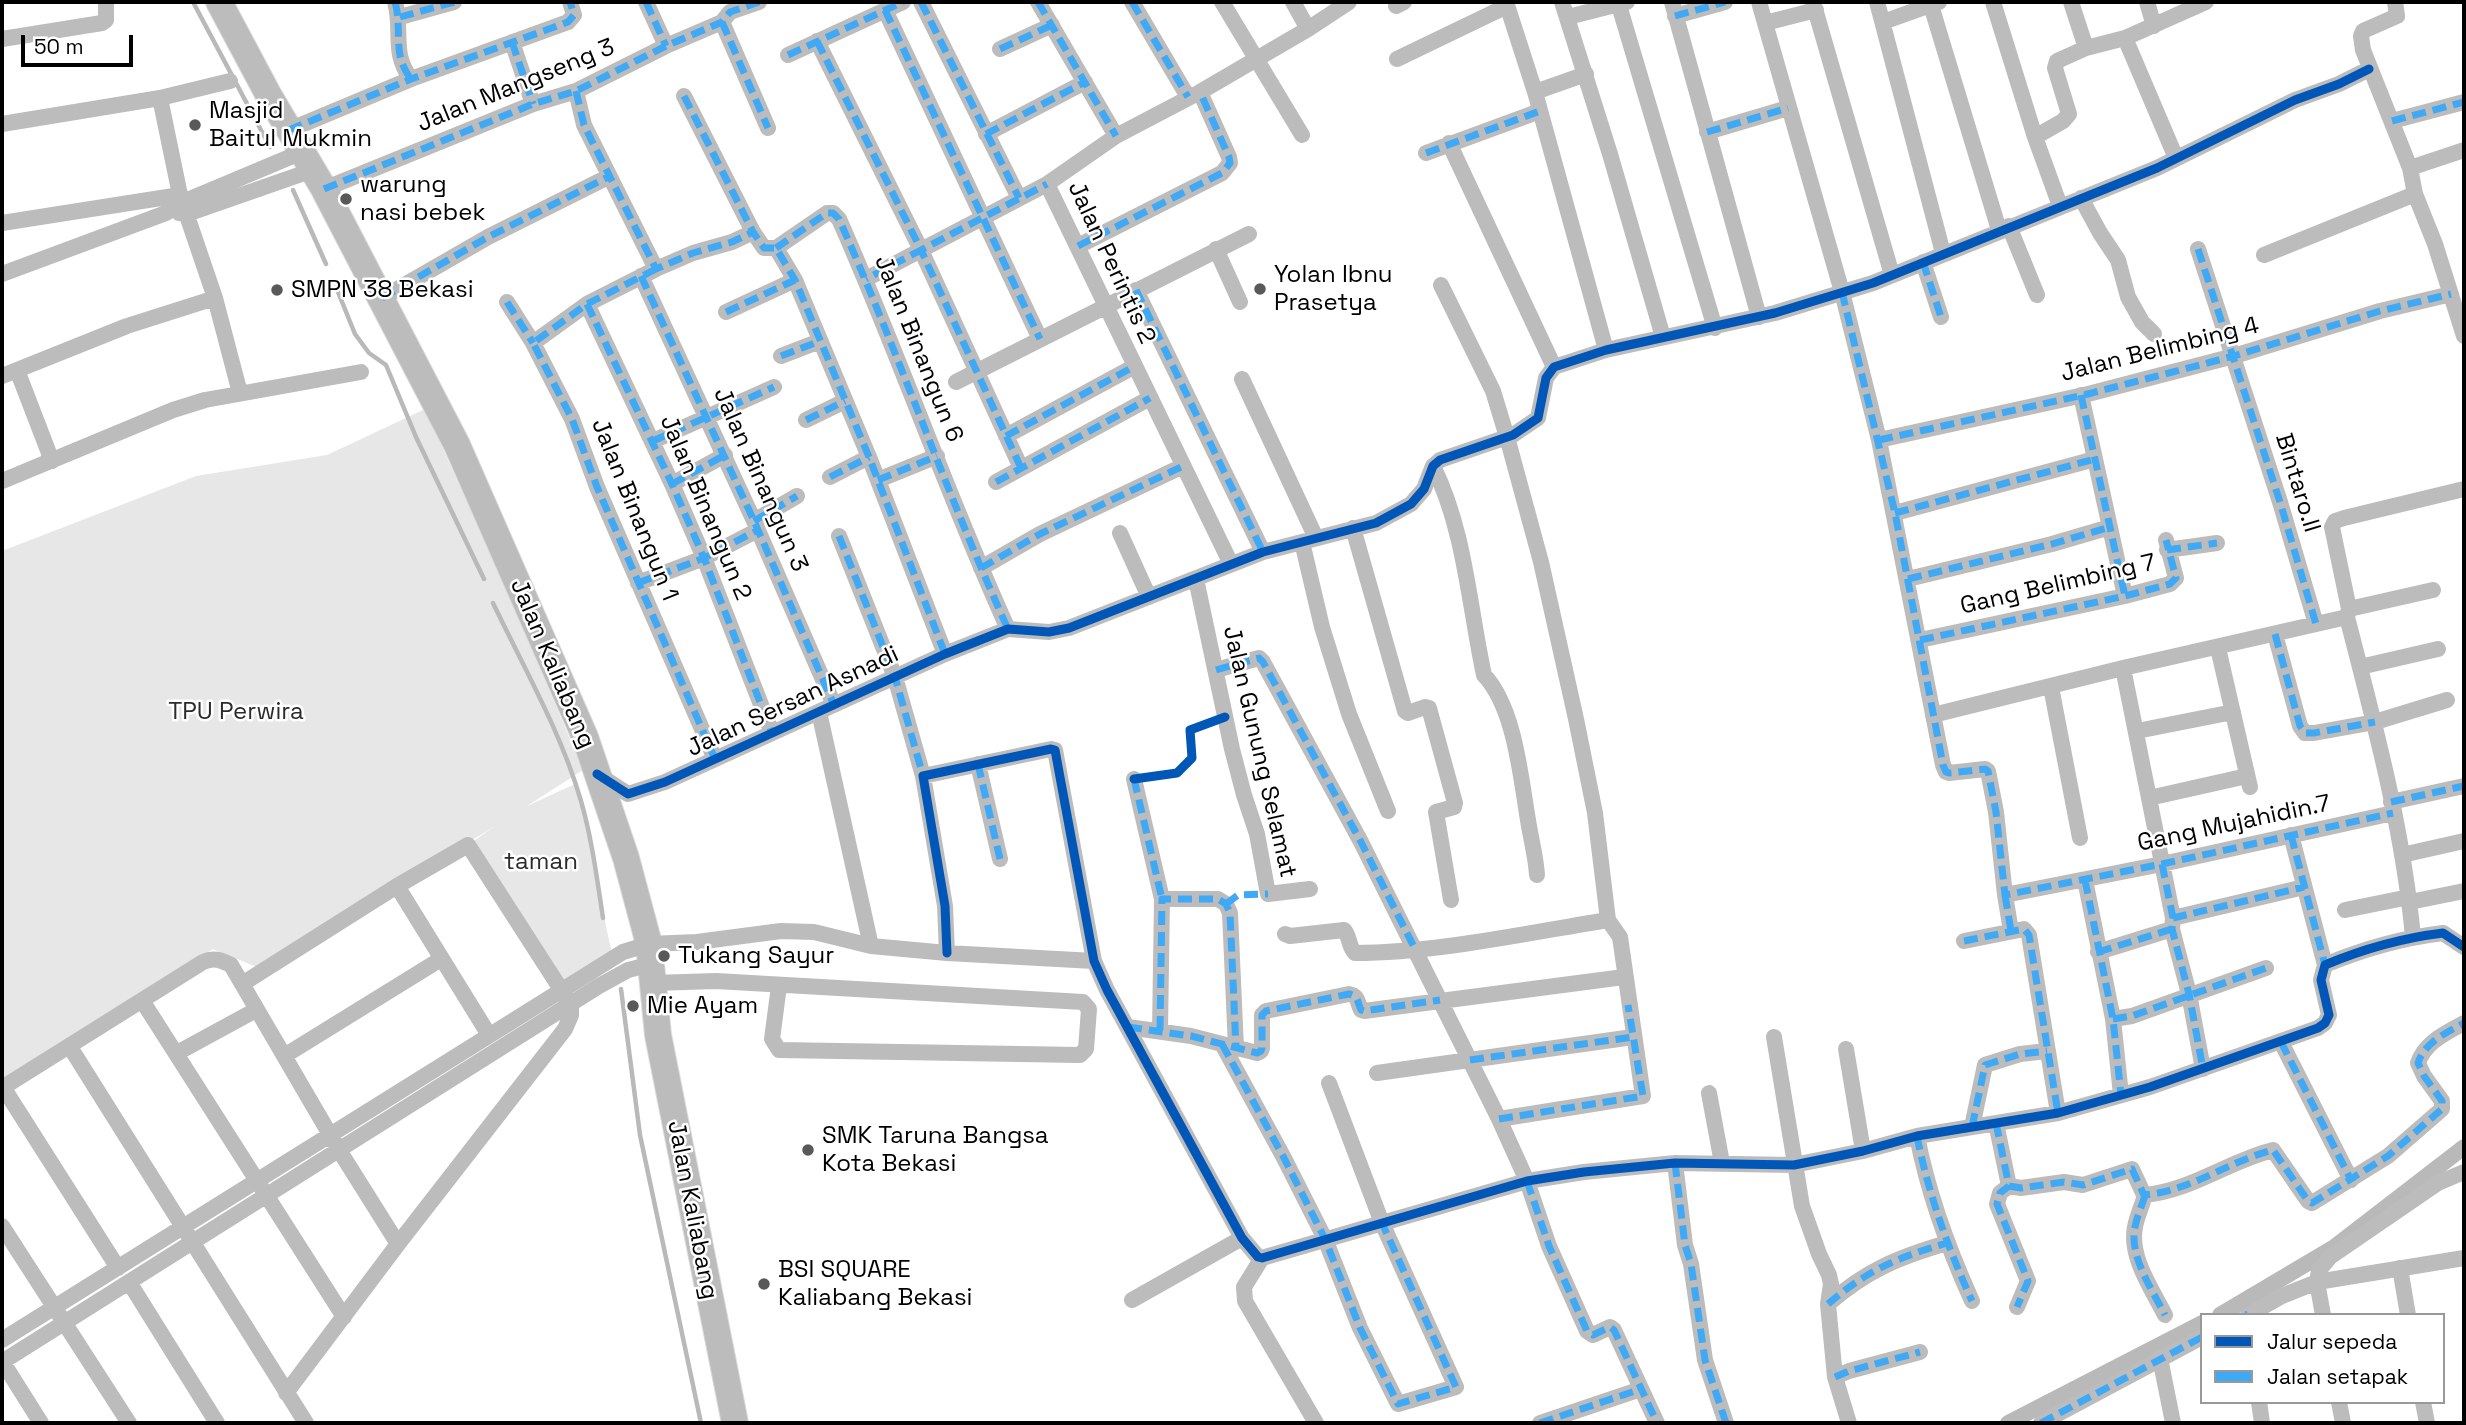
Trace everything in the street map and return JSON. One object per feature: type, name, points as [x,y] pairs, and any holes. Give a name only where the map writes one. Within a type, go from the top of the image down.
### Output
[{"type":"main road","name":"Jalan Kaliabang","points":[[219,2],[295,165],[382,298],[457,445],[585,737],[626,858],[660,1047],[735,1423]]},
{"type":"street","points":[[2,39],[102,23],[106,20],[106,2]]},
{"type":"street","points":[[411,79],[399,53],[398,9],[454,2]]},
{"type":"street","points":[[2,274],[166,213],[183,203],[295,165],[411,79],[568,22],[574,15],[570,2]]},
{"type":"street","points":[[646,2],[666,46]]},
{"type":"street","name":"Jalan Mangseng 3","points":[[295,165],[576,91],[666,46],[722,22],[730,12],[759,2]]},
{"type":"street","points":[[788,55],[903,2]]},
{"type":"street","points":[[921,2],[1020,198]]},
{"type":"street","points":[[1038,2],[1116,136]]},
{"type":"street","points":[[1078,246],[1222,173],[1227,168],[1229,158],[1194,94],[1132,2]]},
{"type":"street","points":[[1222,2],[1302,135]]},
{"type":"street","points":[[1293,2],[1308,29]]},
{"type":"street","name":"Jalan Perintis 2","points":[[1231,564],[1047,184],[1116,136],[1308,29],[1349,2]]},
{"type":"street","points":[[1663,337],[1565,9],[1621,2],[1715,328]]},
{"type":"street","points":[[1725,2],[1674,9],[1759,317]]},
{"type":"street","points":[[1759,2],[1842,292],[1879,440],[1946,772],[1988,771],[2011,931]]},
{"type":"street","points":[[1877,2],[1943,253]]},
{"type":"street","points":[[1993,2],[2035,137],[2060,206]]},
{"type":"street","points":[[2071,2],[2086,48]]},
{"type":"street","points":[[2147,2],[2154,26]]},
{"type":"street","points":[[2035,137],[2063,121],[2069,114],[2055,64],[2066,56],[2126,38],[2206,2]]},
{"type":"street","points":[[2395,2],[2397,16],[2363,31],[2363,50],[2410,168],[2416,194],[2464,336]]},
{"type":"street","points":[[1882,22],[1934,3],[2004,228],[2037,295]]},
{"type":"street","points":[[1396,59],[1506,4],[1535,92],[1606,350]]},
{"type":"street","points":[[1765,23],[1814,6],[1892,275]]},
{"type":"street","points":[[885,10],[1040,339]]},
{"type":"street","points":[[722,22],[768,128]]},
{"type":"street","points":[[1000,49],[1052,25]]},
{"type":"street","points":[[2126,38],[2176,158]]},
{"type":"street","points":[[817,41],[921,250],[1021,468]]},
{"type":"street","points":[[512,42],[533,104]]},
{"type":"street","points":[[1008,629],[1049,632],[1069,628],[1263,552],[1376,523],[1410,504],[1423,489],[1433,466],[1452,454],[1507,437],[1538,418],[1546,378],[1554,367],[1606,350],[1715,328],[1810,304],[1892,275],[2148,172],[2295,100],[2339,84],[2369,69]]},
{"type":"street","points":[[1535,92],[1586,74]]},
{"type":"street","points":[[2,124],[160,97],[230,81]]},
{"type":"street","points":[[986,134],[1085,82]]},
{"type":"street","name":"Jalan Binangun 3","points":[[576,91],[584,125],[756,525],[826,708],[871,946]]},
{"type":"street","points":[[684,96],[753,232],[764,248],[776,248],[794,280],[869,457],[945,654]]},
{"type":"street","points":[[160,97],[183,203],[215,298],[240,393]]},
{"type":"street","points":[[2392,121],[2464,102]]},
{"type":"street","points":[[1707,132],[1788,108]]},
{"type":"street","points":[[1426,153],[1540,111]]},
{"type":"street","points":[[1449,143],[1554,367]]},
{"type":"street","points":[[2410,168],[2464,150]]},
{"type":"street","points":[[382,298],[488,237],[608,177]]},
{"type":"street","points":[[866,279],[1047,184]]},
{"type":"street","points":[[2264,255],[2416,194]]},
{"type":"street","points":[[2081,198],[2099,233],[2118,260],[2132,305],[2141,322],[2154,334]]},
{"type":"street","points":[[2,223],[183,203]]},
{"type":"street","name":"Jalan Binangun 6","points":[[776,248],[827,213],[833,213],[839,219],[1008,629]]},
{"type":"street","points":[[533,343],[587,304],[648,273],[693,253],[732,242],[753,232]]},
{"type":"street","points":[[956,382],[1249,234]]},
{"type":"street","points":[[1216,249],[1240,302]]},
{"type":"street","name":"Bintaro.II","points":[[2198,249],[2234,356],[2316,624]]},
{"type":"street","points":[[1923,262],[1941,317]]},
{"type":"street","points":[[726,312],[794,280]]},
{"type":"street","points":[[1441,285],[1493,391],[1541,562],[1595,813],[1608,920],[1620,937],[1643,1096],[1499,1119]]},
{"type":"street","points":[[1136,290],[1263,552]]},
{"type":"street","name":"Jalan Belimbing 4","points":[[1879,440],[2081,395],[2234,356],[2380,311],[2451,294]]},
{"type":"street","points":[[52,461],[9,373],[127,326],[215,298]]},
{"type":"street","name":"Jalan Binangun 1","points":[[507,302],[533,343],[572,419],[597,487],[715,759]]},
{"type":"street","name":"Jalan Binangun 2","points":[[587,304],[653,442],[704,558],[772,733]]},
{"type":"street","points":[[781,356],[820,341]]},
{"type":"street","points":[[1006,436],[1135,366]]},
{"type":"street","points":[[2,481],[173,410],[205,400],[361,372]]},
{"type":"street","points":[[1242,379],[1309,540],[1322,626],[1349,714],[1388,811]]},
{"type":"street","points":[[653,442],[774,387]]},
{"type":"street","points":[[2081,395],[2125,596]]},
{"type":"street","points":[[996,482],[1150,398]]},
{"type":"street","points":[[806,420],[845,401]]},
{"type":"street","points":[[672,484],[725,456]]},
{"type":"street","points":[[878,481],[937,456]]},
{"type":"street","points":[[830,477],[869,457]]},
{"type":"street","points":[[1895,513],[2095,459]]},
{"type":"street","points":[[981,568],[1040,534],[1183,466]]},
{"type":"street","points":[[1433,466],[1447,500],[1461,553],[1484,676],[1492,684],[1505,707],[1521,776],[1537,875]]},
{"type":"street","points":[[2413,937],[2402,855],[2375,723],[2348,613],[2332,527],[2335,521],[2464,489]]},
{"type":"street","points":[[638,583],[704,558],[797,496]]},
{"type":"street","points":[[1908,579],[2110,527]]},
{"type":"street","points":[[1353,528],[1405,711],[1408,713],[1429,708],[1455,803],[1454,807],[1436,812],[1451,900]]},
{"type":"street","points":[[1120,533],[1149,597]]},
{"type":"street","points":[[839,536],[895,677],[923,776],[945,906],[947,953]]},
{"type":"street","name":"Gang Belimbing 7","points":[[1920,640],[2125,596],[2174,581],[2176,578],[2166,545],[2217,543]]},
{"type":"street","name":"Jalan Gunung Selamat","points":[[1196,579],[1232,749],[1257,834],[1268,894],[1310,889]]},
{"type":"street","points":[[1933,715],[2316,624],[2432,590]]},
{"type":"street","name":"Jalan Sersan Asnadi","points":[[597,774],[628,794],[665,782],[945,654],[1008,629]]},
{"type":"street","points":[[2275,634],[2300,726],[2305,733],[2375,723],[2447,700]]},
{"type":"street","points":[[2149,798],[2248,781],[2218,648]]},
{"type":"street","points":[[2360,667],[2438,649]]},
{"type":"street","points":[[1216,670],[1259,658],[1263,662],[1361,842],[1499,1119],[1527,1181],[1549,1246],[1587,1331],[1593,1335],[1610,1327],[1614,1330],[1657,1423]]},
{"type":"street","points":[[2123,668],[2203,1069]]},
{"type":"street","points":[[2050,687],[2080,838]]},
{"type":"street","points":[[2137,731],[2233,712]]},
{"type":"street","points":[[923,776],[1051,748],[1055,750],[1094,961],[1107,990],[1242,1238],[1258,1257],[1262,1258]]},
{"type":"street","points":[[978,765],[1000,859]]},
{"type":"street","points":[[1133,779],[1162,899],[1160,1030]]},
{"type":"street","name":"Gang Mujahidin.7","points":[[2005,895],[2291,835],[2464,786]]},
{"type":"street","points":[[1316,1423],[1245,1301],[1244,1287],[1262,1258],[1527,1181],[1675,1163],[1794,1165],[1863,1151],[1917,1136],[2058,1113],[2203,1069],[2318,1028],[2328,1019],[2329,1010],[2321,980],[2325,965],[2291,835]]},
{"type":"street","points":[[2402,855],[2464,841]]},
{"type":"street","points":[[242,984],[397,886],[468,845],[571,1005],[571,1015],[565,1029],[286,1393]]},
{"type":"street","points":[[2085,880],[2113,1019],[2122,1095]]},
{"type":"street","points":[[397,886],[489,1035]]},
{"type":"street","points":[[2098,952],[2172,924],[2304,887]]},
{"type":"street","points":[[2345,910],[2464,891]]},
{"type":"street","points":[[1162,899],[1219,899],[1226,904],[1230,914],[1229,1046],[1325,1239],[1360,1328],[1398,1404],[1456,1387],[1382,1223],[1329,1083]]},
{"type":"street","points":[[1285,933],[1290,936],[1344,930],[1350,948],[1355,953],[1415,950],[1608,920]]},
{"type":"street","points":[[1964,942],[2024,929],[2029,934],[2058,1113]]},
{"type":"street","points":[[41,1423],[2,1362],[599,986],[697,942],[781,931],[814,932],[871,946],[1094,961]]},
{"type":"street","points":[[2325,965],[2351,954],[2413,937],[2443,933],[2464,947]]},
{"type":"street","points":[[2,1340],[623,952],[646,965],[699,981],[1083,1002],[1089,1009],[1086,1049],[1080,1055],[779,1050],[772,1038],[779,986]]},
{"type":"street","points":[[118,1268],[2,1088],[211,958],[231,965],[330,1135],[398,1244]]},
{"type":"street","points":[[284,1056],[441,959]]},
{"type":"street","points":[[2113,1019],[2132,1016],[2266,968]]},
{"type":"street","points":[[1128,1027],[1160,1030],[1261,1051],[1262,1015],[1266,1011],[1349,994],[1358,999],[1361,1010],[1364,1011],[1624,977]]},
{"type":"street","points":[[144,1002],[344,1317]]},
{"type":"street","points":[[177,1053],[256,1010]]},
{"type":"street","points":[[2145,1195],[2166,1192],[2273,1150],[2310,1203],[2327,1196],[2388,1156],[2442,1109],[2442,1101],[2417,1063],[2421,1053],[2430,1045],[2464,1023]]},
{"type":"street","points":[[1377,1073],[1633,1037]]},
{"type":"street","points":[[1774,1037],[1802,1206],[1831,1284],[1828,1304],[1835,1377],[1849,1423]]},
{"type":"street","points":[[2281,1042],[2351,1180]]},
{"type":"street","points":[[70,1047],[306,1423]]},
{"type":"street","points":[[1846,1049],[1863,1151]]},
{"type":"street","points":[[1972,1127],[1984,1065],[2032,1051],[2047,1051]]},
{"type":"street","points":[[1709,1093],[1722,1163]]},
{"type":"street","points":[[1996,1123],[2009,1186]]},
{"type":"street","points":[[1917,1136],[1947,1243],[1972,1301]]},
{"type":"street","points":[[1675,1163],[1685,1245],[1691,1264],[1705,1360],[1726,1423]]},
{"type":"street","points":[[2017,1307],[2028,1281],[1997,1203],[2000,1193],[2009,1186],[2021,1188],[2064,1182],[2083,1185],[2132,1169],[2145,1195],[2135,1227],[2137,1258],[2165,1315]]},
{"type":"street","points":[[2323,1313],[2317,1282],[2319,1270],[2330,1257],[2438,1184],[2464,1172]]},
{"type":"street","points":[[2,1226],[129,1423]]},
{"type":"street","points":[[1132,1300],[1242,1238]]},
{"type":"street","points":[[1828,1304],[1852,1283],[1880,1267],[1947,1243]]},
{"type":"street","points":[[2251,1313],[2282,1296],[2317,1282],[2464,1258]]},
{"type":"street","points":[[2400,1268],[2408,1313]]},
{"type":"street","points":[[129,1282],[217,1423]]},
{"type":"street","points":[[2040,1423],[2200,1338]]},
{"type":"street","points":[[1835,1377],[1920,1352]]},
{"type":"street","points":[[2160,1359],[2174,1423]]},
{"type":"street","points":[[1540,1423],[1570,1418],[1641,1389]]},
{"type":"street","points":[[2259,1404],[2262,1423]]},
{"type":"street","points":[[2339,1404],[2343,1423]]},
{"type":"street","points":[[2423,1404],[2427,1423]]},
{"type":"green space","name":"TPU Perwira","points":[[425,409],[511,599],[583,770],[527,806],[575,784],[592,848],[613,956],[562,990],[468,845],[495,826],[264,970],[213,949],[2,1085],[2,551],[196,476],[327,455]]},
{"type":"waterway","points":[[193,2],[270,147]]},
{"type":"waterway","points":[[293,190],[326,264]]},
{"type":"waterway","points":[[336,287],[355,334],[369,353],[386,365],[416,437],[484,579]]},
{"type":"waterway","points":[[493,603],[553,725],[573,775],[588,830],[603,918]]},
{"type":"waterway","points":[[621,989],[640,1135],[701,1423]]},
{"type":"waterway","points":[[2223,1313],[2333,1248],[2464,1147]]},
{"type":"waterway","points":[[2008,1423],[2200,1324]]},
{"type":"marked path","points":[[395,2],[399,51],[411,79]]},
{"type":"marked path","points":[[400,17],[454,2]]},
{"type":"marked path","points":[[289,130],[411,79],[568,22],[574,15],[570,2]]},
{"type":"marked path","points":[[646,2],[666,46]]},
{"type":"marked path","points":[[324,189],[533,104],[576,91],[666,46],[722,22],[730,12],[759,2]]},
{"type":"marked path","points":[[788,55],[903,2]]},
{"type":"marked path","points":[[921,2],[1019,198]]},
{"type":"marked path","points":[[1038,2],[1116,136]]},
{"type":"marked path","points":[[1132,2],[1188,97]]},
{"type":"marked path","points":[[1675,16],[1725,2]]},
{"type":"marked path","points":[[885,10],[1040,339]]},
{"type":"marked path","points":[[722,22],[768,128]]},
{"type":"marked path","points":[[1000,49],[1052,25]]},
{"type":"marked path","points":[[817,41],[921,250],[866,279]]},
{"type":"marked path","points":[[512,42],[533,104]]},
{"type":"marked path","points":[[986,134],[1085,82]]},
{"type":"marked path","points":[[576,91],[584,125],[656,269],[753,232]]},
{"type":"marked path","points":[[1078,246],[1222,173],[1230,163],[1200,92]]},
{"type":"marked path","points":[[684,96],[753,232],[764,248],[776,248],[795,280],[869,457],[945,654]]},
{"type":"marked path","points":[[2392,121],[2464,102]]},
{"type":"marked path","points":[[1707,132],[1788,108]]},
{"type":"marked path","points":[[1426,153],[1540,111]]},
{"type":"marked path","points":[[382,298],[488,237],[608,177]]},
{"type":"marked path","points":[[1021,468],[921,250],[1047,184]]},
{"type":"marked path","points":[[776,248],[827,213],[833,213],[839,219],[1008,629]]},
{"type":"marked path","points":[[2198,249],[2280,502],[2316,624]]},
{"type":"marked path","points":[[1923,262],[1941,317]]},
{"type":"marked path","points":[[656,269],[587,304],[533,343],[572,419],[597,487],[715,759]]},
{"type":"marked path","points":[[641,276],[754,521],[834,705]]},
{"type":"marked path","points":[[726,312],[795,280]]},
{"type":"marked path","points":[[1136,290],[1263,552]]},
{"type":"marked path","points":[[1842,292],[1895,513],[1943,765],[1949,773],[1985,769],[1988,771],[1996,812],[2005,895],[2162,864],[2393,813]]},
{"type":"marked path","points":[[1879,440],[2088,394],[2234,356],[2380,311],[2451,294]]},
{"type":"marked path","points":[[507,302],[533,343]]},
{"type":"marked path","points":[[587,304],[704,558],[772,733]]},
{"type":"marked path","points":[[781,356],[820,341]]},
{"type":"marked path","points":[[1006,436],[1135,366]]},
{"type":"marked path","points":[[653,441],[774,387]]},
{"type":"marked path","points":[[2081,395],[2125,596]]},
{"type":"marked path","points":[[996,482],[1150,398]]},
{"type":"marked path","points":[[806,420],[845,401]]},
{"type":"marked path","points":[[672,484],[725,455]]},
{"type":"marked path","points":[[878,480],[937,456]]},
{"type":"marked path","points":[[830,477],[869,457]]},
{"type":"marked path","points":[[1895,513],[2095,459]]},
{"type":"marked path","points":[[981,568],[1040,534],[1183,466]]},
{"type":"marked path","points":[[754,521],[797,496]]},
{"type":"marked path","points":[[1908,579],[2110,527]]},
{"type":"marked path","points":[[638,583],[704,558],[758,530]]},
{"type":"marked path","points":[[839,536],[895,677],[923,776]]},
{"type":"marked path","points":[[1920,640],[2170,584],[2176,578],[2166,540]]},
{"type":"marked path","points":[[2167,550],[2217,543]]},
{"type":"marked path","points":[[2275,634],[2300,726],[2305,733],[2375,722]]},
{"type":"marked path","points":[[1216,670],[1259,658],[1263,662],[1361,842],[1415,949]]},
{"type":"marked path","points":[[978,764],[1000,859]]},
{"type":"marked path","points":[[1134,779],[1162,899]]},
{"type":"marked path","points":[[2391,802],[2464,786]]},
{"type":"marked path","points":[[2291,835],[2325,965]]},
{"type":"marked path","points":[[2162,864],[2173,918],[2172,929],[2189,994],[2203,1069]]},
{"type":"marked path","points":[[2085,880],[2113,1019],[2121,1095]]},
{"type":"marked path","points":[[2173,918],[2304,887]]},
{"type":"marked path","points":[[1226,904],[1238,895],[1268,894]]},
{"type":"marked path","points":[[2005,895],[2011,931]]},
{"type":"marked path","points":[[1160,1030],[1162,899],[1218,899],[1226,904],[1230,913],[1236,1048]]},
{"type":"marked path","points":[[1964,941],[2024,929],[2029,935],[2058,1113]]},
{"type":"marked path","points":[[2098,952],[2172,929]]},
{"type":"marked path","points":[[2113,1019],[2132,1016],[2266,968]]},
{"type":"marked path","points":[[1128,1027],[1191,1036],[1257,1053],[1262,1048],[1262,1015],[1266,1011],[1349,994],[1356,998],[1364,1011],[1440,1000]]},
{"type":"marked path","points":[[1499,1119],[1643,1096],[1628,1005]]},
{"type":"marked path","points":[[2009,1186],[2021,1188],[2064,1182],[2083,1185],[2132,1169],[2144,1195],[2178,1188],[2273,1150],[2312,1203],[2388,1156],[2442,1109],[2442,1101],[2418,1063],[2431,1044],[2464,1023]]},
{"type":"marked path","points":[[1470,1060],[1633,1037]]},
{"type":"marked path","points":[[2281,1042],[2351,1180]]},
{"type":"marked path","points":[[1222,1044],[1325,1239],[1360,1328],[1398,1404],[1456,1387],[1382,1223]]},
{"type":"marked path","points":[[1972,1127],[1985,1065],[2020,1054],[2047,1051]]},
{"type":"marked path","points":[[1996,1123],[2009,1186],[2000,1193],[1997,1204],[2028,1281],[2017,1307]]},
{"type":"marked path","points":[[1917,1136],[1940,1220],[1972,1301]]},
{"type":"marked path","points":[[1675,1163],[1685,1245],[1691,1264],[1705,1360],[1726,1423]]},
{"type":"marked path","points":[[1527,1181],[1549,1246],[1587,1331],[1593,1335],[1610,1327],[1614,1330],[1657,1423]]},
{"type":"marked path","points":[[2145,1195],[2135,1227],[2135,1250],[2143,1273],[2165,1315]]},
{"type":"marked path","points":[[1828,1304],[1870,1273],[1947,1243]]},
{"type":"marked path","points":[[2041,1423],[2200,1338]]},
{"type":"marked path","points":[[1835,1377],[1920,1352]]},
{"type":"marked path","points":[[1540,1423],[1641,1389]]},
{"type":"cycle path","points":[[597,774],[628,794],[665,782],[945,654],[1008,629],[1049,632],[1069,628],[1263,552],[1376,523],[1411,504],[1424,489],[1433,466],[1440,460],[1513,435],[1538,418],[1546,378],[1554,367],[1606,350],[1775,313],[1873,283],[2157,168],[2295,100],[2339,84],[2369,69]]},
{"type":"cycle path","points":[[1134,779],[1177,773],[1192,758],[1190,730],[1225,717]]},
{"type":"cycle path","points":[[947,953],[945,906],[923,776],[1055,750],[1094,961],[1107,990],[1242,1238],[1258,1257],[1262,1258],[1527,1181],[1675,1163],[1794,1165],[1863,1151],[1917,1136],[2058,1113],[2150,1087],[2318,1028],[2325,1023],[2329,1015],[2321,980],[2325,965],[2383,945],[2443,933],[2464,947]]},
{"type":"place","name":"Masjid Baitul Mukmin","points":[[195,125]]},
{"type":"place","name":"warung nasi bebek","points":[[346,199]]},
{"type":"place","name":"Yolan Ibnu Prasetya","points":[[1260,289]]},
{"type":"place","name":"SMPN 38 Bekasi","points":[[277,290]]},
{"type":"place","name":"Tukang Sayur","points":[[664,956]]},
{"type":"place","name":"Mie Ayam","points":[[633,1006]]},
{"type":"place","name":"SMK Taruna Bangsa Kota Bekasi","points":[[808,1150]]},
{"type":"place","name":"BSI SQUARE Kaliabang Bekasi","points":[[764,1284]]},
{"type":"park label","name":"taman","points":[[541,862]]}]
